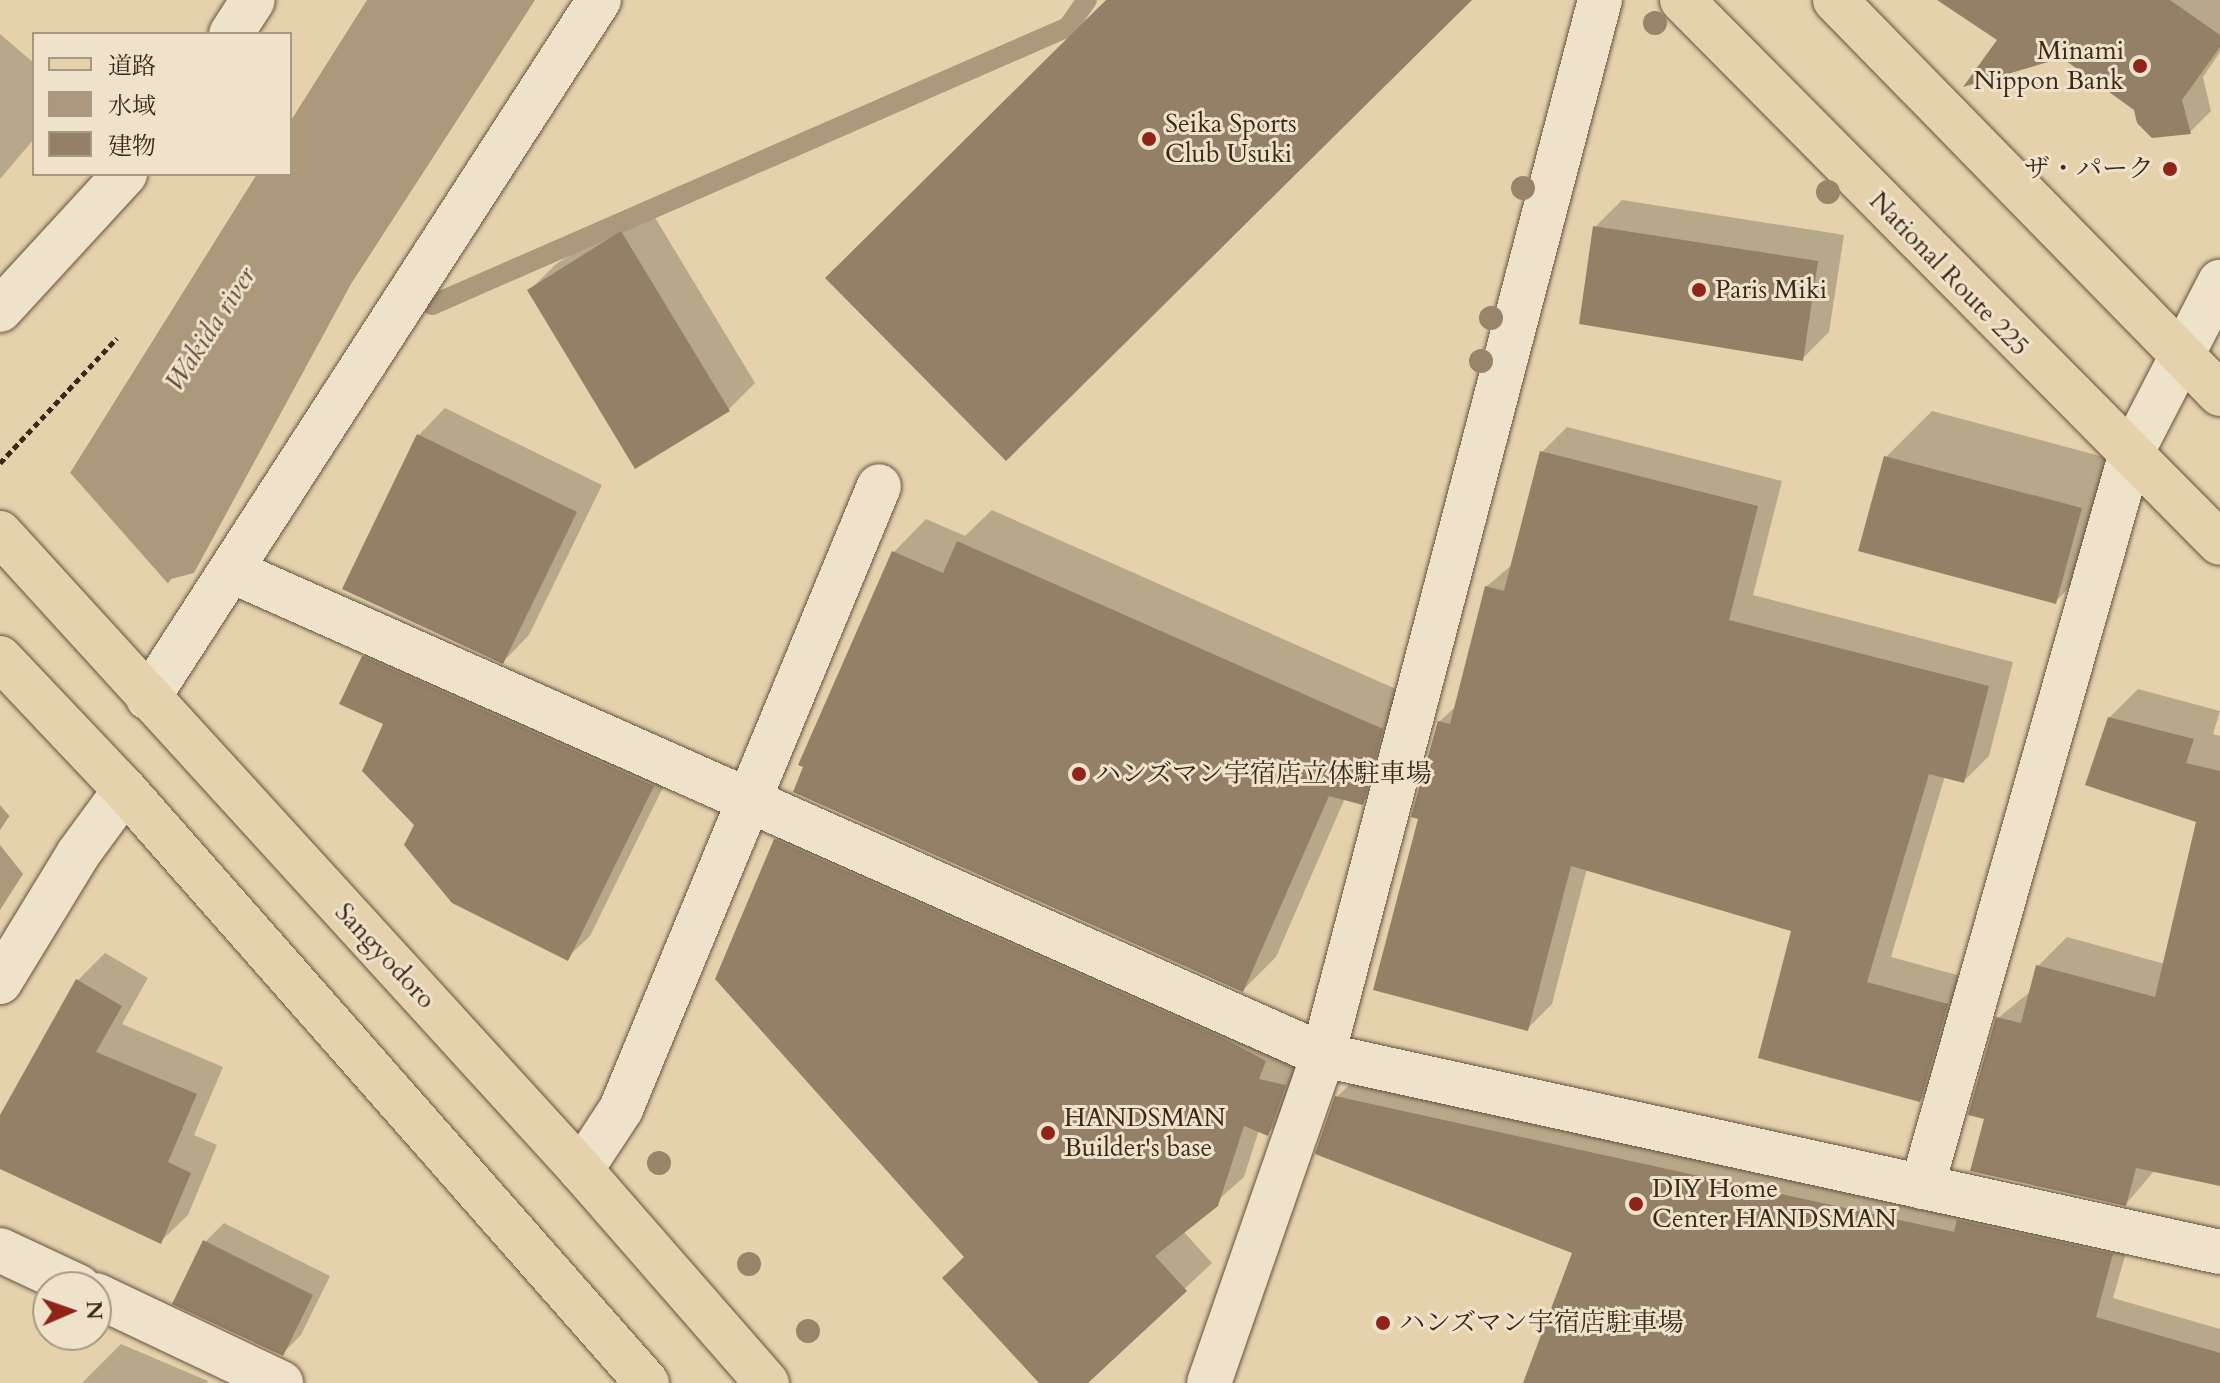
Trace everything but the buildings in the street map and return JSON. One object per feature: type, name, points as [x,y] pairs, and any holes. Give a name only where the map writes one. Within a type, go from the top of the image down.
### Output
[{"type":"main road","name":"National Route 225","points":[[1682,0],[2130,456],[2220,543]]},
{"type":"main road","points":[[1835,0],[2220,394]]},
{"type":"main road","name":"Sangyodoro","points":[[0,533],[581,1170],[767,1383]]},
{"type":"main road","points":[[0,658],[125,790],[647,1383]]},
{"type":"street","points":[[232,32],[253,0]]},
{"type":"street","points":[[148,698],[234,572],[371,349],[599,0]]},
{"type":"street","points":[[1209,1383],[1323,1055],[1600,0]]},
{"type":"street","points":[[0,310],[123,176]]},
{"type":"street","points":[[1922,1187],[2130,456],[2220,282]]},
{"type":"street","points":[[581,1170],[621,1109],[879,486]]},
{"type":"street","points":[[234,572],[747,803],[1323,1055],[2220,1252]]},
{"type":"street","points":[[0,982],[78,854],[125,790]]},
{"type":"street","points":[[0,1250],[45,1271]]},
{"type":"street","points":[[112,1303],[281,1383]]},
{"type":"path","points":[[0,463],[117,338]]},
{"type":"water","name":"Wakida river","points":[[367,0],[535,0],[351,284],[194,573],[171,579],[0,830],[0,585],[256,176],[292,176],[292,119]]},
{"type":"water","points":[[0,845],[23,874],[0,910]]},
{"type":"pier","points":[[66,468],[171,587],[12,819],[0,805],[0,578]]},
{"type":"waterway","points":[[432,305],[1068,27],[1087,0]]},
{"type":"place","name":"Minami Nippon Bank","points":[[2140,66]]},
{"type":"place","name":"Seika Sports Club Usuki","points":[[1149,139]]},
{"type":"place","name":"ザ・パーク","points":[[2170,169]]},
{"type":"place","name":"Paris Miki","points":[[1699,290]]},
{"type":"place","name":"ハンズマン宇宿店立体駐車場","points":[[1079,774]]},
{"type":"place","name":"HANDSMAN Builder's base","points":[[1048,1133]]},
{"type":"place","name":"DIY Home Center HANDSMAN","points":[[1636,1204]]},
{"type":"place","name":"ハンズマン宇宿店駐車場","points":[[1383,1323]]}]
